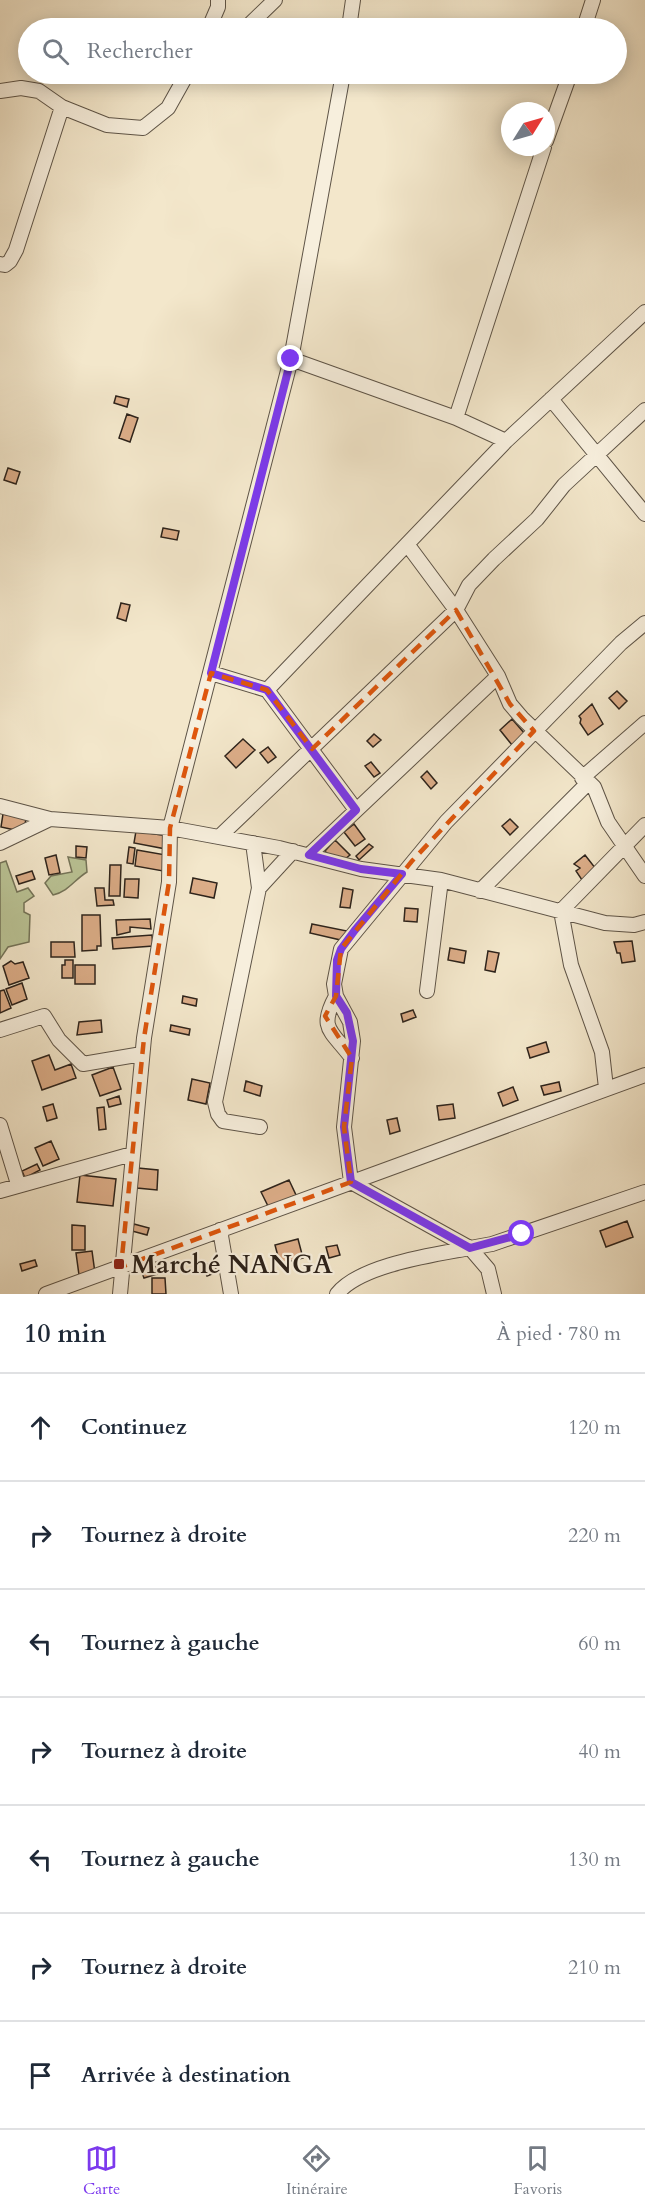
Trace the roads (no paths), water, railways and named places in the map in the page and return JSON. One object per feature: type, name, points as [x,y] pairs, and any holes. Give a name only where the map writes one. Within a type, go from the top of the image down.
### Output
[{"type":"street","points":[[212,18],[218,0]]},
{"type":"street","points":[[256,18],[275,0]]},
{"type":"street","points":[[350,18],[353,0]]},
{"type":"street","points":[[587,18],[593,0]]},
{"type":"street","points":[[0,91],[21,88],[39,91],[62,107],[107,124],[143,128],[168,108],[182,84]]},
{"type":"street","points":[[120,1294],[142,1054],[169,882],[170,828],[291,359],[341,84]]},
{"type":"street","points":[[555,116],[566,84]]},
{"type":"street","points":[[0,264],[5,265],[10,261],[16,250],[62,107]]},
{"type":"street","points":[[456,418],[541,156]]},
{"type":"street","points":[[267,690],[506,441],[645,312]]},
{"type":"street","points":[[291,359],[456,418],[506,441]]},
{"type":"street","points":[[551,399],[596,457],[645,514]]},
{"type":"street","points":[[219,837],[456,610],[469,585],[537,519],[564,485],[645,410]]},
{"type":"street","points":[[408,544],[456,610],[498,676],[510,704],[534,731],[594,787],[608,822],[645,876]]},
{"type":"street","points":[[351,1182],[344,1127],[352,1058],[350,1022],[336,996],[334,984],[341,949],[446,822],[534,731],[645,623]]},
{"type":"street","points":[[211,673],[267,690],[356,810]]},
{"type":"street","points":[[309,855],[498,676]]},
{"type":"street","points":[[480,891],[585,781],[645,723]]},
{"type":"street","points":[[0,806],[50,819],[170,828],[293,851],[361,869],[441,880],[605,922],[634,925],[645,922]]},
{"type":"street","points":[[0,843],[50,819]]},
{"type":"street","points":[[561,911],[645,825]]},
{"type":"street","points":[[253,843],[259,888],[215,1102],[218,1114],[223,1121],[261,1127]]},
{"type":"street","points":[[259,888],[293,851]]},
{"type":"street","points":[[427,991],[441,880]]},
{"type":"street","points":[[561,911],[571,965],[602,1052],[606,1088]]},
{"type":"street","points":[[336,996],[327,1012],[326,1022],[352,1058]]},
{"type":"street","points":[[0,1030],[44,1016],[59,1040],[82,1064],[142,1054]]},
{"type":"street","points":[[45,1294],[645,1075]]},
{"type":"street","points":[[0,1125],[18,1184]]},
{"type":"street","points":[[0,1191],[18,1184],[132,1154]]},
{"type":"street","points":[[351,1182],[470,1248],[488,1269],[495,1294]]},
{"type":"street","points":[[337,1294],[353,1279],[372,1271],[492,1244],[644,1194]]},
{"type":"street","points":[[220,1230],[231,1294]]},
{"type":"place","name":"Marché NANGA","points":[[119,1264]]}]
